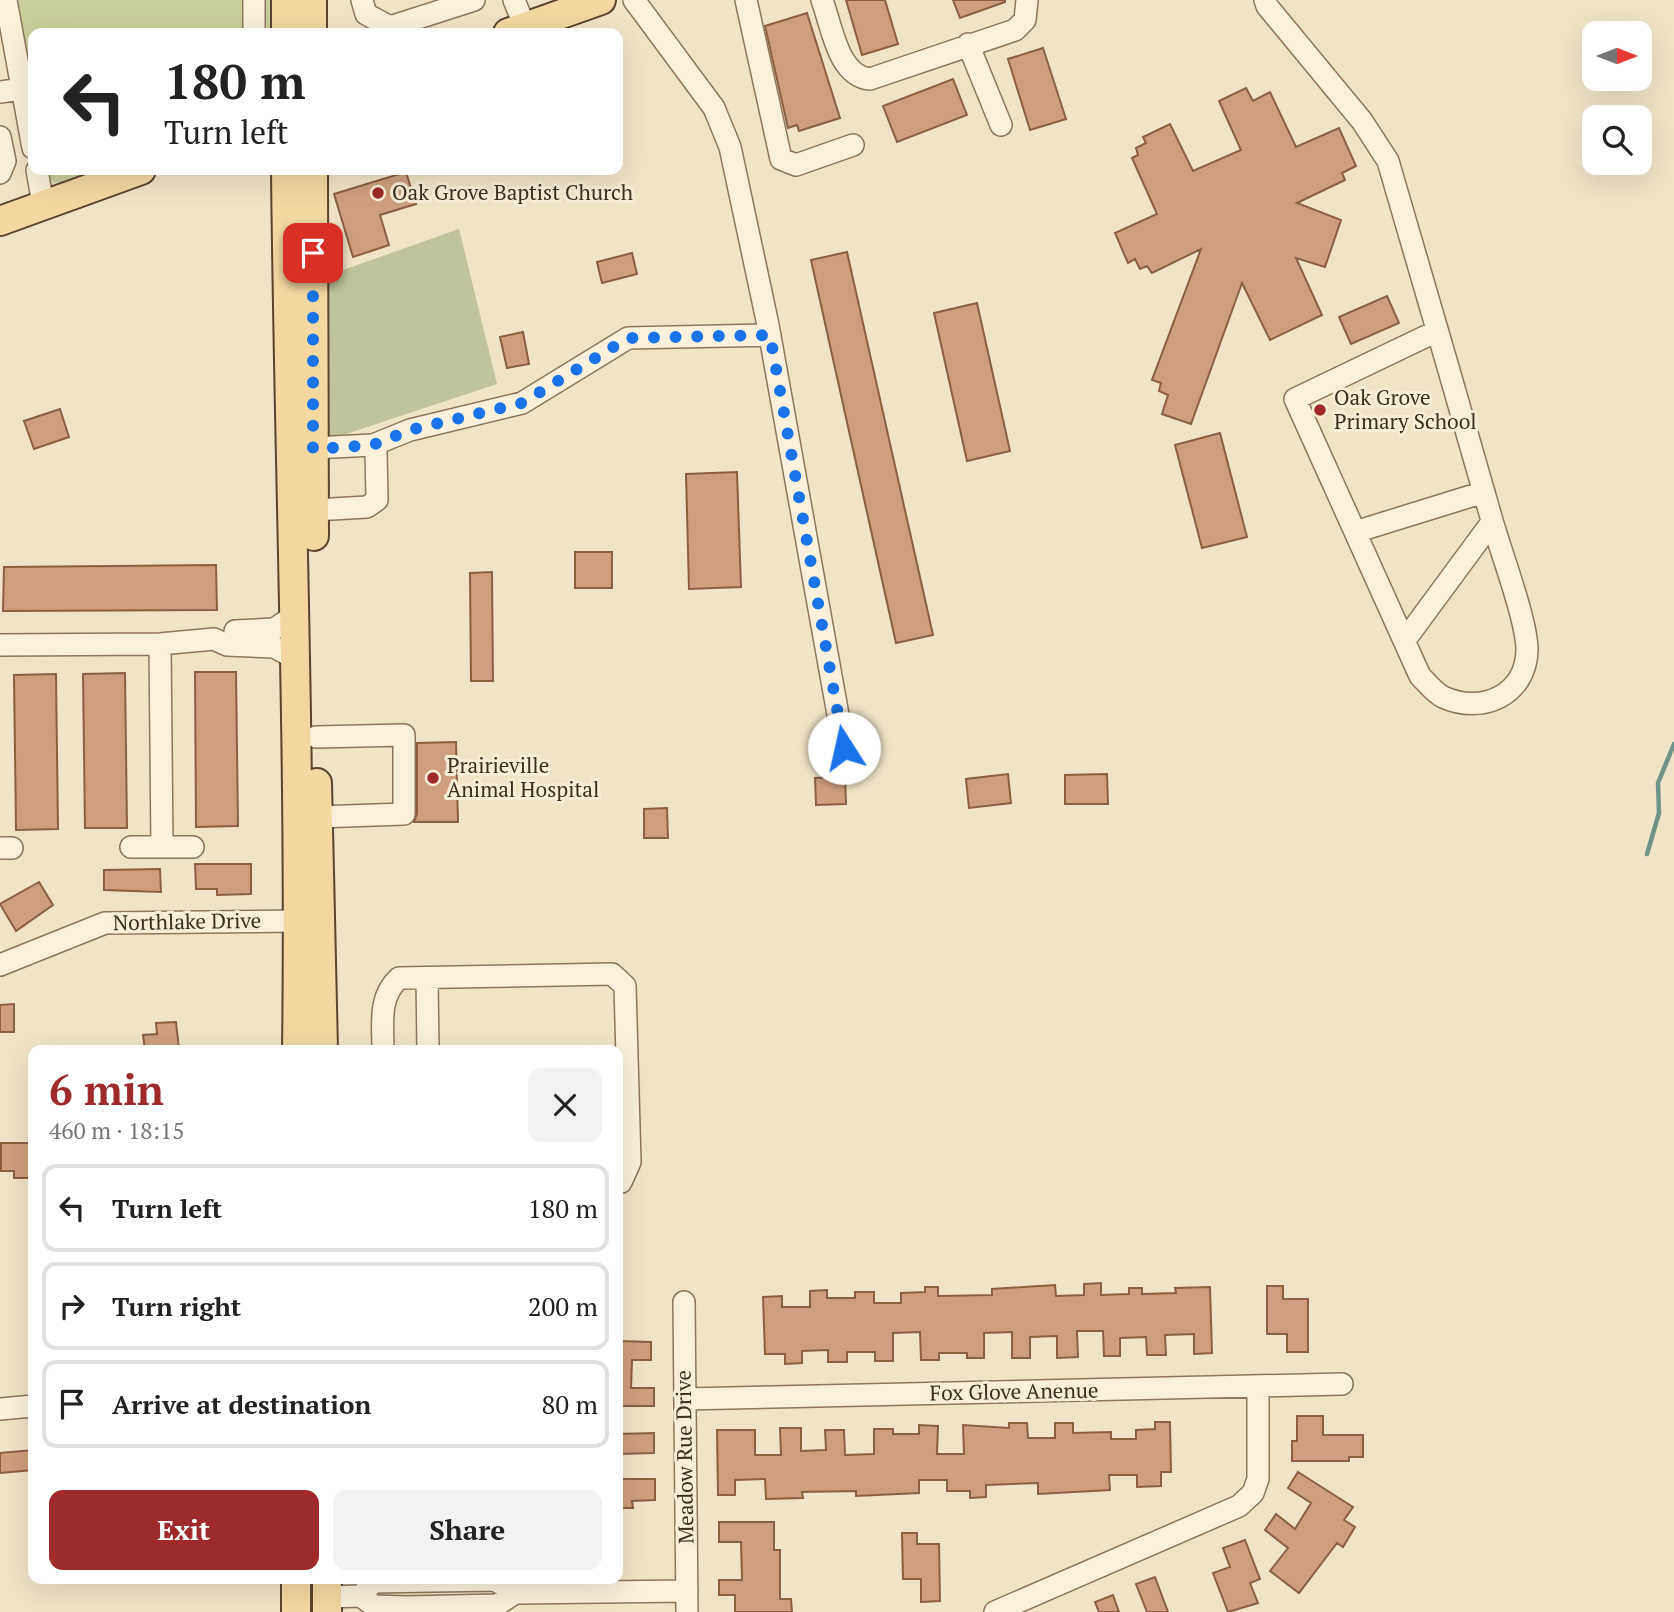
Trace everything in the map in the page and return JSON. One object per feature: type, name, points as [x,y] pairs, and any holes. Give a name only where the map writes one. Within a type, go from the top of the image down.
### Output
[{"type":"main road","points":[[286,0],[286,28]]},
{"type":"main road","points":[[312,0],[312,28]]},
{"type":"main road","points":[[519,28],[552,8],[601,0]]},
{"type":"main road","points":[[0,221],[127,175]]},
{"type":"main road","points":[[286,175],[288,370],[298,660],[298,1045]]},
{"type":"main road","points":[[313,175],[316,737],[323,1045]]},
{"type":"main road","points":[[296,1584],[296,1612]]},
{"type":"street","points":[[6,0],[28,121]]},
{"type":"street","points":[[254,0],[254,28]]},
{"type":"street","points":[[362,0],[366,15],[390,27],[474,0]]},
{"type":"street","points":[[514,0],[516,28]]},
{"type":"street","points":[[634,0],[714,108],[730,147],[770,335],[844,748]]},
{"type":"street","points":[[746,0],[781,159],[796,165],[853,145]]},
{"type":"street","points":[[822,0],[847,69],[857,78],[870,79],[1014,30],[1025,20],[1027,0]]},
{"type":"street","points":[[1265,0],[1267,6],[1362,121],[1388,161],[1484,492],[1526,640],[1524,668],[1517,684],[1502,697],[1490,702],[1466,703],[1441,696],[1420,676],[1295,399],[1437,331]]},
{"type":"street","points":[[968,44],[1001,125]]},
{"type":"street","points":[[0,92],[22,89]]},
{"type":"street","points":[[0,137],[2,167]]},
{"type":"street","points":[[38,175],[43,204]]},
{"type":"street","points":[[313,449],[373,445],[410,430],[522,403],[628,338],[770,335]]},
{"type":"street","points":[[314,510],[374,504],[377,500],[376,451],[373,445]]},
{"type":"street","points":[[1356,532],[1484,492]]},
{"type":"street","points":[[1405,640],[1492,522]]},
{"type":"street","points":[[262,638],[297,614]]},
{"type":"street","points":[[0,645],[160,644],[214,639],[226,632],[262,638],[298,660]]},
{"type":"street","points":[[160,644],[162,847]]},
{"type":"street","points":[[316,737],[404,735],[404,814],[318,817]]},
{"type":"street","points":[[131,847],[193,847]]},
{"type":"street","name":"Northlake Drive","points":[[0,965],[105,923],[299,921]]},
{"type":"street","points":[[383,1045],[383,1009],[387,989],[399,978],[612,974],[625,986],[630,1162],[623,1178]]},
{"type":"street","points":[[427,978],[428,1045]]},
{"type":"street","name":"Meadow Rue Drive","points":[[684,1302],[687,1602]]},
{"type":"street","name":"Fox Glove Anenue","points":[[685,1399],[1342,1384]]},
{"type":"street","points":[[995,1612],[1239,1506],[1253,1493],[1258,1479],[1258,1386]]},
{"type":"street","points":[[0,1409],[28,1406]]},
{"type":"street","points":[[361,1596],[371,1584]]},
{"type":"street","points":[[432,1584],[432,1606]]},
{"type":"street","points":[[326,1591],[361,1596],[374,1606],[497,1605],[524,1588],[687,1602]]},
{"type":"green space","points":[[15,0],[272,0],[272,28],[28,28],[28,72]]},
{"type":"green space","points":[[48,175],[85,175],[58,184],[49,180]]},
{"type":"green space","points":[[459,229],[497,384],[328,440],[329,275]]},
{"type":"building","points":[[846,0],[885,0],[898,44],[862,55]]},
{"type":"building","points":[[953,0],[1005,0],[1005,2],[960,18]]},
{"type":"building","points":[[807,13],[840,118],[799,131],[797,125],[788,128],[765,26]]},
{"type":"building","points":[[1043,48],[1066,119],[1030,130],[1008,59]]},
{"type":"building","points":[[953,79],[967,115],[897,142],[883,106]]},
{"type":"building","points":[[1246,88],[1253,101],[1270,92],[1296,147],[1339,128],[1356,166],[1342,173],[1345,180],[1297,203],[1341,220],[1325,267],[1296,258],[1322,315],[1270,340],[1242,283],[1191,424],[1162,414],[1168,395],[1159,391],[1161,383],[1152,380],[1201,249],[1152,273],[1147,266],[1140,269],[1135,259],[1128,263],[1115,233],[1157,214],[1132,158],[1138,155],[1136,148],[1146,143],[1143,137],[1170,124],[1193,171],[1241,150],[1219,101]]},
{"type":"building","points":[[396,175],[407,175],[416,204],[380,215],[389,245],[353,257],[334,194]]},
{"type":"building","points":[[847,252],[933,635],[896,643],[811,260]]},
{"type":"building","points":[[632,253],[637,274],[602,283],[597,262]]},
{"type":"building","points":[[1387,296],[1399,323],[1351,344],[1339,317]]},
{"type":"building","points":[[977,303],[1010,451],[967,461],[934,313]]},
{"type":"building","points":[[523,332],[529,364],[507,368],[500,337]]},
{"type":"building","points":[[60,409],[69,437],[34,449],[24,421]]},
{"type":"building","points":[[1220,433],[1247,537],[1202,548],[1175,445]]},
{"type":"building","points":[[737,472],[741,587],[689,589],[686,474]]},
{"type":"building","points":[[575,552],[612,552],[612,588],[575,588]]},
{"type":"building","points":[[216,565],[217,610],[3,611],[4,567]]},
{"type":"building","points":[[492,572],[493,681],[471,681],[470,573]]},
{"type":"building","points":[[195,672],[236,672],[238,826],[196,827]]},
{"type":"building","points":[[125,673],[127,828],[85,828],[83,674]]},
{"type":"building","points":[[56,674],[58,829],[16,830],[14,675]]},
{"type":"building","name":"Prairieville Animal Hospital","points":[[456,742],[458,822],[414,822],[417,814],[417,743]]},
{"type":"building","points":[[1008,774],[1011,803],[969,808],[966,779]]},
{"type":"building","points":[[1107,774],[1108,804],[1065,804],[1065,775]]},
{"type":"building","points":[[845,777],[846,804],[816,805],[815,778]]},
{"type":"building","points":[[667,808],[668,838],[644,838],[644,809]]},
{"type":"building","points":[[195,864],[251,864],[251,894],[217,895],[217,889],[196,889]]},
{"type":"building","points":[[160,869],[161,892],[104,890],[104,870]]},
{"type":"building","points":[[39,882],[53,905],[16,931],[0,904]]},
{"type":"building","points":[[14,1004],[14,1032],[0,1032],[0,1005]]},
{"type":"building","points":[[176,1022],[179,1045],[144,1045],[143,1035],[157,1034],[156,1023]]},
{"type":"building","points":[[1,1143],[28,1143],[28,1178],[14,1178],[14,1171],[1,1171]]},
{"type":"building","points":[[1101,1283],[1101,1295],[1129,1294],[1129,1288],[1142,1288],[1142,1294],[1176,1293],[1175,1288],[1210,1287],[1212,1353],[1194,1354],[1194,1334],[1165,1335],[1166,1355],[1147,1355],[1146,1337],[1120,1338],[1120,1356],[1104,1356],[1103,1331],[1077,1331],[1078,1357],[1057,1358],[1057,1336],[1030,1337],[1030,1358],[1012,1358],[1012,1332],[984,1333],[984,1358],[967,1358],[967,1353],[939,1353],[939,1360],[921,1360],[920,1332],[893,1333],[893,1361],[875,1361],[875,1352],[847,1352],[847,1362],[828,1362],[828,1350],[802,1351],[802,1363],[785,1364],[785,1354],[765,1354],[763,1297],[782,1296],[782,1307],[810,1307],[810,1291],[827,1290],[827,1298],[855,1298],[855,1292],[874,1292],[874,1303],[901,1303],[901,1293],[925,1292],[925,1287],[938,1287],[938,1296],[992,1295],[992,1289],[1055,1285],[1056,1296],[1084,1295],[1084,1284]]},
{"type":"building","points":[[1267,1286],[1283,1286],[1283,1299],[1308,1299],[1308,1352],[1287,1352],[1287,1334],[1267,1334]]},
{"type":"building","points":[[623,1341],[651,1342],[651,1360],[632,1360],[631,1388],[654,1388],[654,1406],[623,1406]]},
{"type":"building","points":[[1297,1416],[1323,1416],[1323,1435],[1363,1435],[1363,1457],[1349,1457],[1349,1461],[1292,1461],[1292,1441],[1297,1441]]},
{"type":"building","points":[[1155,1422],[1170,1422],[1171,1472],[1161,1472],[1161,1486],[1137,1487],[1137,1475],[1109,1475],[1110,1490],[1038,1494],[1038,1483],[986,1485],[986,1497],[970,1498],[970,1491],[947,1491],[947,1480],[919,1480],[919,1493],[856,1496],[856,1491],[802,1492],[803,1498],[766,1499],[765,1479],[735,1480],[735,1495],[718,1495],[717,1430],[755,1430],[755,1455],[781,1455],[780,1428],[801,1428],[801,1451],[826,1450],[825,1430],[844,1430],[845,1455],[874,1454],[874,1429],[893,1429],[893,1434],[919,1434],[919,1425],[938,1426],[937,1454],[964,1454],[963,1425],[1009,1428],[1009,1423],[1027,1423],[1028,1438],[1055,1438],[1055,1423],[1073,1423],[1073,1433],[1111,1432],[1111,1439],[1136,1439],[1136,1430],[1155,1429]]},
{"type":"building","points":[[654,1433],[654,1453],[623,1454],[623,1434]]},
{"type":"building","points":[[28,1450],[28,1470],[0,1473],[0,1453]]},
{"type":"building","points":[[1298,1472],[1353,1507],[1344,1520],[1355,1527],[1343,1547],[1337,1543],[1299,1593],[1270,1571],[1288,1548],[1265,1530],[1276,1514],[1295,1529],[1311,1503],[1288,1488]]},
{"type":"building","points":[[623,1479],[655,1479],[655,1500],[632,1501],[633,1508],[623,1508]]},
{"type":"building","points":[[719,1522],[774,1522],[774,1550],[780,1550],[780,1599],[791,1599],[792,1612],[735,1612],[735,1595],[719,1595],[719,1580],[742,1580],[741,1542],[719,1542]]},
{"type":"building","points":[[902,1533],[917,1533],[917,1544],[939,1544],[940,1601],[921,1602],[921,1579],[903,1579]]},
{"type":"building","points":[[1245,1540],[1260,1579],[1250,1583],[1258,1603],[1228,1612],[1213,1573],[1230,1567],[1223,1548]]},
{"type":"building","points":[[1155,1577],[1168,1612],[1147,1612],[1136,1584]]},
{"type":"building","points":[[1113,1595],[1119,1612],[1099,1612],[1095,1602]]},
{"type":"waterway","points":[[1647,854],[1659,813],[1658,783],[1674,744]]},
{"type":"place","name":"Oak Grove Baptist Church","points":[[378,193]]},
{"type":"place","name":"Oak Grove Primary School","points":[[1320,410]]},
{"type":"place","name":"Prairieville Animal Hospital","points":[[433,778]]},
{"type":"route","points":[[313,253],[313,449],[373,445],[380,440],[456,417],[522,403],[589,359],[628,338],[770,335],[844,748]]}]
